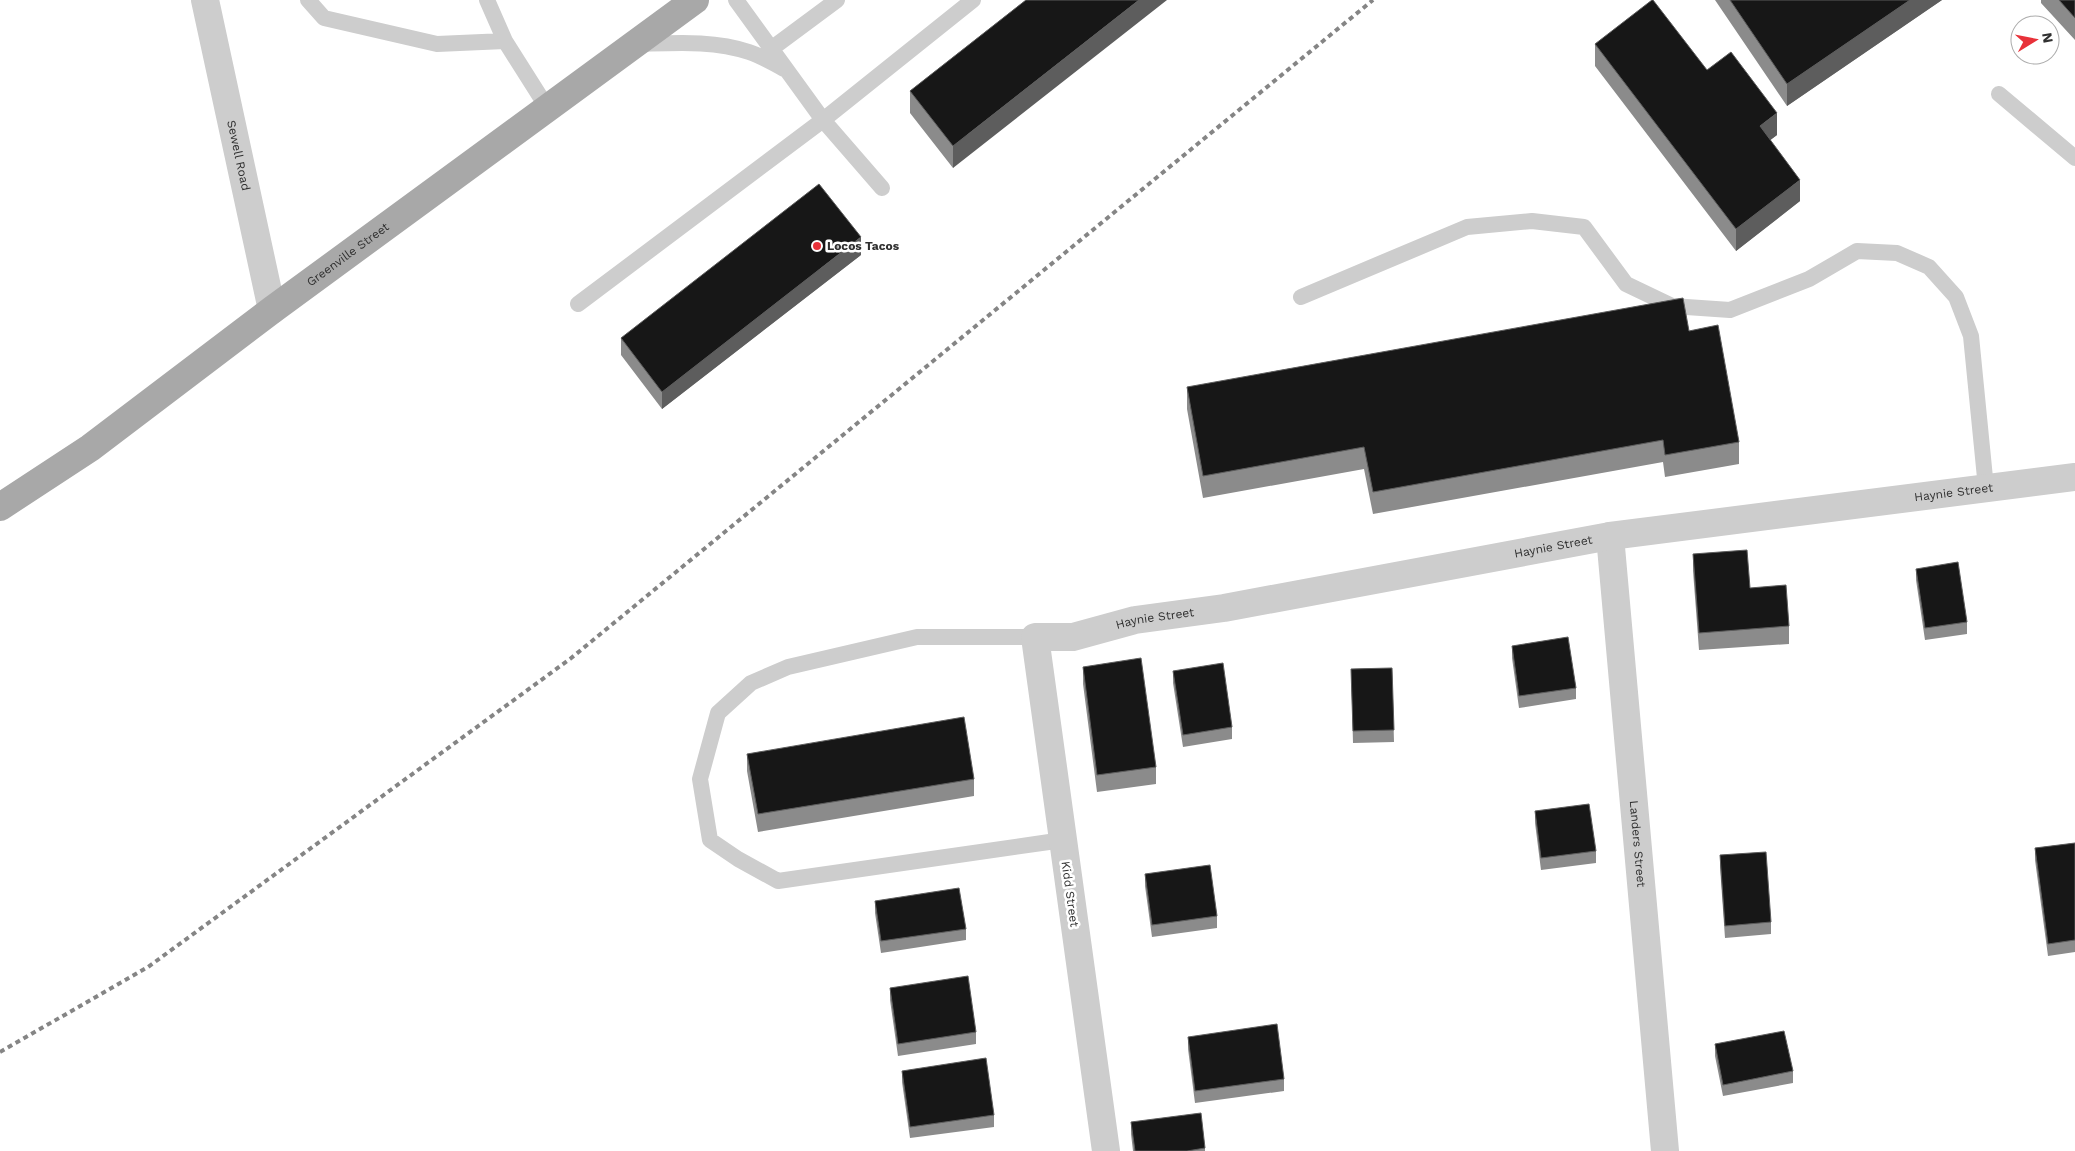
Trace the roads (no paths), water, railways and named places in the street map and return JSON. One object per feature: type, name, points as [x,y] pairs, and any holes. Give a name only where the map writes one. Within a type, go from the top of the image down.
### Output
[{"type":"main road","name":"Greenville Street","points":[[0,508],[90,448],[272,310],[695,0]]},
{"type":"street","name":"Sewell Road","points":[[205,0],[272,310]]},
{"type":"street","name":"Haynie Street","points":[[1035,637],[1072,637],[1135,620],[1224,608],[1610,536],[2075,477]]},
{"type":"street","name":"Landers Street","points":[[1610,536],[1665,1151]]},
{"type":"street","name":"Kidd Street","points":[[1035,637],[1106,1151]]},
{"type":"lane","points":[[308,0],[324,18],[437,44],[505,41]]},
{"type":"lane","points":[[488,0],[505,41],[548,109]]},
{"type":"lane","points":[[736,0],[823,120],[882,188]]},
{"type":"lane","points":[[771,49],[837,0]]},
{"type":"lane","points":[[578,304],[823,120],[973,0]]},
{"type":"lane","points":[[636,44],[687,42],[727,46],[751,53],[786,70]]},
{"type":"lane","points":[[1999,94],[2075,158]]},
{"type":"lane","points":[[1301,297],[1467,227],[1532,221],[1584,227],[1626,284],[1672,306],[1730,310],[1809,279],[1857,251],[1897,253],[1928,267],[1956,297],[1972,336],[1986,488]]},
{"type":"lane","points":[[1035,637],[917,637],[788,667],[751,683],[718,713],[700,779],[710,840],[738,859],[778,881],[1063,840]]},
{"type":"railway","points":[[0,1052],[148,967],[570,659],[1373,0]]},
{"type":"place","name":"Locos Tacos","points":[[817,246]]}]
